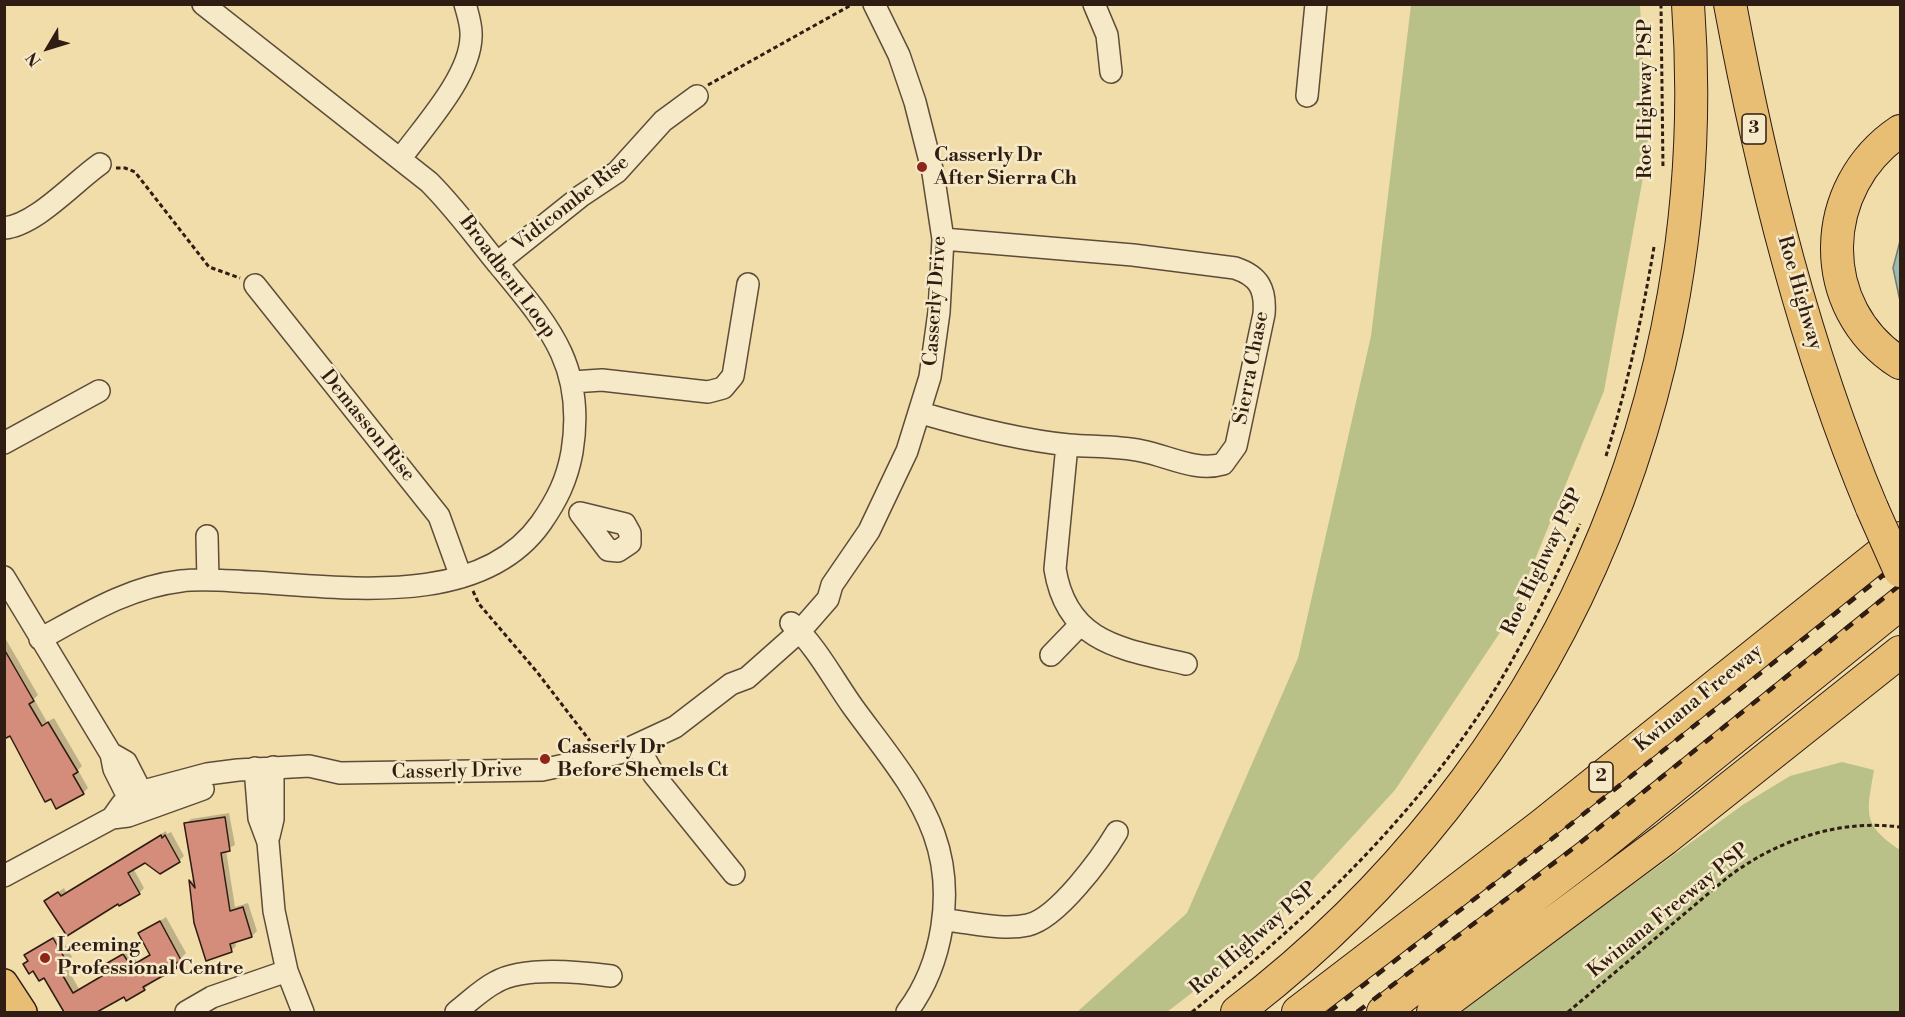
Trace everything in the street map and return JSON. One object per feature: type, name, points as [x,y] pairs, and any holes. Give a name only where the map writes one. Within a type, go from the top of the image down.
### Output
[{"type":"highway","points":[[1237,1012],[1296,966],[1363,903],[1453,800],[1530,686],[1593,564],[1641,435],[1674,302],[1690,165],[1692,73],[1689,4]]},
{"type":"highway","name":"Roe Highway","points":[[1730,4],[1758,145],[1802,306],[1835,408],[1875,506]]},
{"type":"highway","points":[[1900,131],[1868,159],[1854,180],[1843,203],[1836,254],[1840,279],[1861,326],[1878,345],[1900,363]]},
{"type":"highway","points":[[1875,506],[1900,551]]},
{"type":"highway","points":[[1875,506],[1900,571]]},
{"type":"highway","name":"Kwinana Freeway","points":[[1298,1012],[1542,825],[1900,538]]},
{"type":"highway","points":[[1383,1012],[1594,851],[1900,604]]},
{"type":"highway","points":[[1433,1012],[1665,839],[1900,652]]},
{"type":"main road","points":[[4,983],[23,1012]]},
{"type":"street","name":"Broadbent Loop","points":[[40,639],[131,592],[183,580],[386,587],[422,586],[464,576],[498,562],[534,533],[558,499],[568,475],[576,411],[572,382],[556,340],[536,309],[451,204],[401,158],[203,4]]},
{"type":"street","points":[[401,158],[456,81],[467,57],[471,37],[465,4]]},
{"type":"street","name":"Casserly Drive","points":[[6,877],[139,803],[207,774],[264,774],[309,766],[340,773],[543,770],[599,759],[637,745],[689,718],[731,684],[747,678],[789,634],[818,595],[832,585],[882,507],[921,412],[930,377],[939,312],[943,239],[933,173],[915,102],[899,55],[874,4]]},
{"type":"street","points":[[1094,4],[1107,35],[1112,72]]},
{"type":"street","points":[[1307,96],[1316,4]]},
{"type":"street","name":"Vidicombe Rise","points":[[497,263],[581,196],[616,172],[663,121],[697,96]]},
{"type":"street","points":[[4,228],[14,227],[31,218],[100,165]]},
{"type":"street","name":"Sierra Chase","points":[[921,412],[967,427],[1067,445],[1141,451],[1200,466],[1223,464],[1231,457],[1239,435],[1264,314],[1265,297],[1261,285],[1247,272],[1235,268],[1188,260],[943,239]]},
{"type":"street","points":[[572,382],[602,380],[708,392],[723,388],[733,376],[748,284]]},
{"type":"street","name":"Demasson Rise","points":[[255,285],[439,516],[464,576]]},
{"type":"street","points":[[4,443],[99,391]]},
{"type":"street","points":[[1067,445],[1055,569],[1058,588],[1066,608],[1080,625],[1102,641],[1186,664]]},
{"type":"street","points":[[558,499],[580,513]]},
{"type":"street","points":[[207,536],[208,580]]},
{"type":"street","points":[[4,577],[111,754],[126,762],[139,803]]},
{"type":"street","points":[[1051,655],[1080,625]]},
{"type":"street","points":[[789,634],[844,695],[890,754],[934,834],[941,866],[944,920],[936,956],[924,986],[907,1012]]},
{"type":"street","points":[[637,745],[654,775],[734,874]]},
{"type":"street","points":[[264,774],[259,818],[268,842],[274,911],[287,971],[303,1012]]},
{"type":"street","points":[[944,920],[1012,926],[1030,925],[1052,911],[1097,865],[1117,832]]},
{"type":"street","points":[[186,1012],[212,997],[287,971]]},
{"type":"street","points":[[456,1012],[497,981],[515,975],[580,972],[611,976]]},
{"type":"path","points":[[697,96],[710,82],[853,4]]},
{"type":"path","name":"Roe Highway PSP","points":[[1661,4],[1663,170]]},
{"type":"path","points":[[100,165],[135,172],[209,267],[229,272],[255,285]]},
{"type":"path","points":[[1603,464],[1623,400],[1641,325],[1656,239]]},
{"type":"path","name":"Roe Highway PSP","points":[[1192,1012],[1315,908],[1388,833],[1431,782],[1478,715],[1528,631],[1585,515]]},
{"type":"path","points":[[464,576],[479,604],[544,681],[593,745],[599,759]]},
{"type":"path","name":"Kwinana Freeway PSP","points":[[1568,1012],[1728,877],[1754,859],[1782,844],[1828,830],[1859,826],[1900,827]]},
{"type":"green space","points":[[1411,5],[1640,5],[1648,150],[1604,391],[1513,613],[1395,790],[1251,947],[1167,1012],[1077,1012],[1187,913],[1298,658],[1371,336]]},
{"type":"green space","points":[[1842,762],[1874,770],[1870,816],[1879,832],[1900,850],[1900,1012],[1457,1012],[1744,804],[1790,776]]},
{"type":"water","points":[[1900,241],[1900,301],[1893,268]]},
{"type":"building","points":[[4,649],[34,701],[29,704],[42,726],[48,722],[78,772],[73,775],[84,794],[56,809],[51,799],[45,802],[10,736],[4,739]]},
{"type":"building","points":[[225,817],[230,851],[221,853],[230,911],[243,907],[252,937],[230,944],[232,952],[206,961],[194,923],[189,880],[195,888],[184,823]]},
{"type":"building","points":[[161,835],[162,838],[165,835],[180,862],[160,874],[145,863],[128,873],[140,894],[119,906],[118,904],[67,936],[44,901],[58,892],[61,896]]},
{"type":"building","points":[[160,921],[181,960],[175,964],[177,968],[143,987],[145,990],[126,1001],[124,997],[97,1012],[64,1012],[44,978],[39,981],[33,971],[29,974],[23,964],[28,961],[24,955],[53,938],[68,964],[59,969],[73,993],[107,973],[102,966],[123,954],[131,966],[150,955],[138,933]]},
{"type":"railway","points":[[1329,1012],[1571,824],[1900,562]]},
{"type":"railway","points":[[1357,1012],[1575,847],[1900,585]]},
{"type":"place","name":"Casserly Dr After Sierra Ch","points":[[922,167]]},
{"type":"place","name":"Casserly Dr Before Shemels Ct","points":[[545,759]]},
{"type":"place","name":"Leeming Professional Centre","points":[[45,958]]}]
